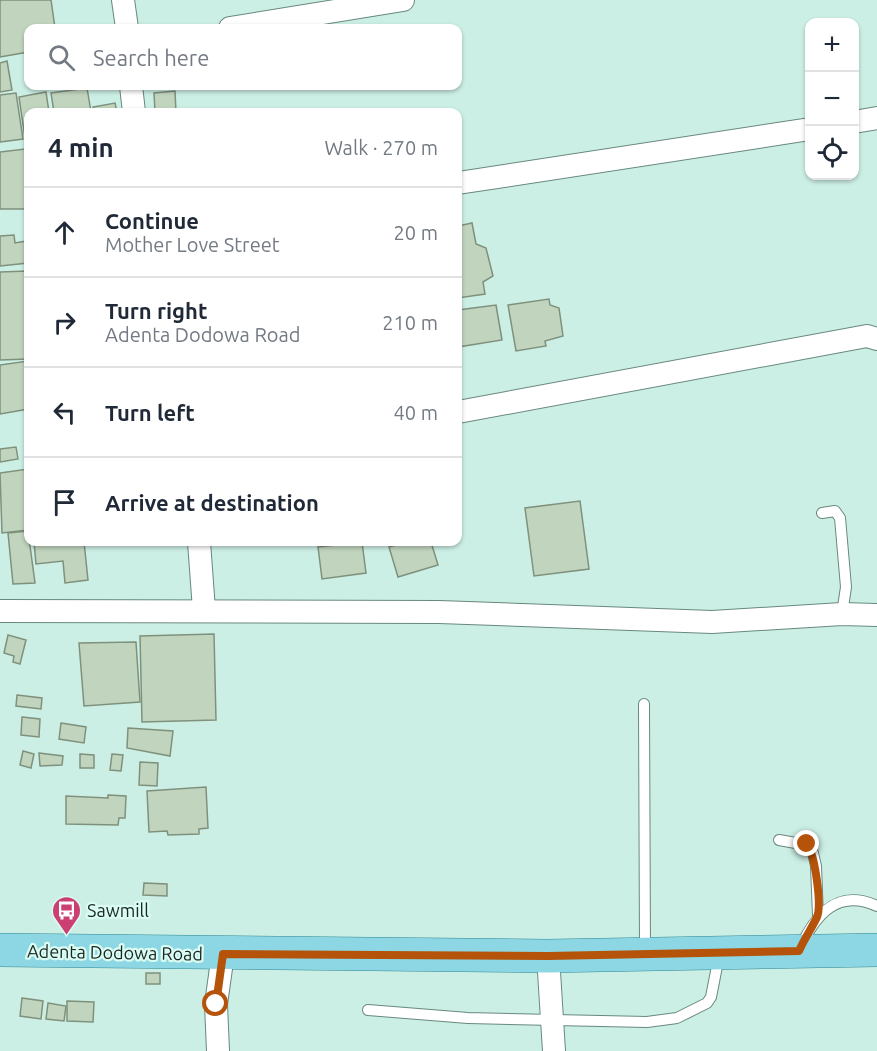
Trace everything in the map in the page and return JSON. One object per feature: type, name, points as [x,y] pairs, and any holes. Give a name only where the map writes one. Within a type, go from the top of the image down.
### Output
[{"type":"main road","name":"Adenta Dodowa Road","points":[[0,950],[548,956],[877,950]]},
{"type":"street","points":[[123,0],[126,24]]},
{"type":"street","points":[[255,24],[403,0]]},
{"type":"street","points":[[131,90],[134,108]]},
{"type":"street","points":[[859,121],[877,118]]},
{"type":"street","points":[[462,182],[805,130]]},
{"type":"street","points":[[462,411],[867,336],[877,339]]},
{"type":"street","points":[[199,546],[204,610]]},
{"type":"street","points":[[0,611],[439,612],[712,622],[842,614],[877,615]]},
{"type":"street","points":[[218,1051],[216,1004],[223,954]]},
{"type":"street","points":[[548,956],[554,1051]]},
{"type":"lane","points":[[822,513],[835,511],[840,518],[846,587],[842,614]]},
{"type":"lane","points":[[644,704],[645,953]]},
{"type":"lane","points":[[779,840],[807,844],[813,853],[818,916]]},
{"type":"lane","points":[[799,951],[818,916],[839,903],[856,901],[877,906]]},
{"type":"lane","points":[[368,1010],[468,1018],[553,1018],[646,1022],[677,1018],[707,1003],[711,997],[720,952]]},
{"type":"building","points":[[0,0],[51,0],[54,24],[24,24],[24,53],[0,57]]},
{"type":"building","points":[[7,61],[12,90],[0,92],[0,63]]},
{"type":"building","points":[[87,90],[90,108],[53,108],[51,93]]},
{"type":"building","points":[[175,91],[176,108],[155,108],[154,93]]},
{"type":"building","points":[[46,92],[48,108],[24,108],[24,131],[19,97]]},
{"type":"building","points":[[16,93],[23,139],[0,142],[0,95]]},
{"type":"building","points":[[115,103],[116,108],[93,108]]},
{"type":"building","points":[[24,149],[24,209],[0,209],[0,152]]},
{"type":"building","points":[[472,223],[476,244],[486,248],[493,276],[483,282],[485,294],[462,297],[462,225]]},
{"type":"building","points":[[14,235],[15,243],[24,242],[24,263],[0,266],[0,236]]},
{"type":"building","points":[[24,271],[24,359],[0,360],[0,272]]},
{"type":"building","points":[[549,299],[550,305],[559,308],[563,336],[545,341],[546,346],[516,351],[508,305]]},
{"type":"building","points":[[496,305],[502,340],[462,346],[462,309]]},
{"type":"building","points":[[24,362],[24,410],[0,414],[0,365]]},
{"type":"building","points":[[16,447],[18,459],[0,462],[0,449]]},
{"type":"building","points":[[24,470],[24,530],[2,533],[0,473]]},
{"type":"building","points":[[580,501],[589,569],[534,576],[525,508]]},
{"type":"building","points":[[24,531],[24,546],[30,546],[35,583],[13,584],[8,533]]},
{"type":"building","points":[[34,546],[84,546],[88,580],[65,583],[63,561],[36,564]]},
{"type":"building","points":[[363,546],[366,573],[322,579],[318,547]]},
{"type":"building","points":[[432,546],[438,565],[398,577],[389,547]]},
{"type":"building","points":[[214,634],[216,720],[142,722],[140,636]]},
{"type":"building","points":[[8,635],[26,640],[20,664],[13,662],[14,656],[4,653]]},
{"type":"building","points":[[136,642],[140,702],[84,706],[79,643]]},
{"type":"building","points":[[17,695],[42,698],[41,709],[16,706]]},
{"type":"building","points":[[22,717],[40,719],[39,737],[21,735]]},
{"type":"building","points":[[61,723],[86,727],[84,743],[59,739]]},
{"type":"building","points":[[128,728],[173,731],[170,756],[127,748]]},
{"type":"building","points":[[23,751],[34,754],[31,768],[20,765]]},
{"type":"building","points":[[39,753],[63,756],[62,765],[40,766]]},
{"type":"building","points":[[80,754],[94,755],[94,768],[80,768]]},
{"type":"building","points":[[112,754],[123,755],[121,771],[110,770]]},
{"type":"building","points":[[140,762],[158,763],[157,786],[139,785]]},
{"type":"building","points":[[206,787],[208,828],[199,829],[199,834],[168,835],[167,831],[149,832],[147,791]]},
{"type":"building","points":[[108,795],[126,796],[125,818],[119,818],[118,825],[66,824],[66,796],[108,798]]},
{"type":"building","points":[[144,883],[167,884],[167,896],[143,895]]},
{"type":"building","points":[[146,973],[160,973],[160,984],[146,984]]},
{"type":"building","points":[[22,998],[43,1001],[41,1019],[20,1016]]},
{"type":"building","points":[[67,1001],[94,1002],[93,1022],[67,1021]]},
{"type":"building","points":[[48,1003],[66,1006],[64,1021],[46,1019]]},
{"type":"place","name":"Sawmill","points":[[66,936]]},
{"type":"route","points":[[216,1004],[223,954],[548,956],[799,951],[811,925],[818,916],[816,867],[813,853],[807,844]]}]
